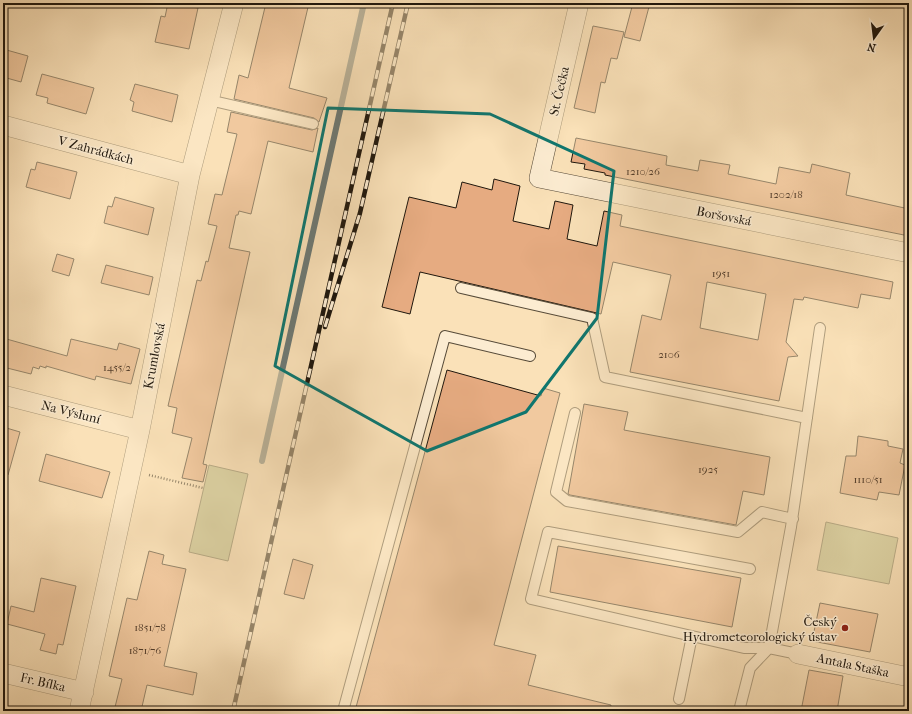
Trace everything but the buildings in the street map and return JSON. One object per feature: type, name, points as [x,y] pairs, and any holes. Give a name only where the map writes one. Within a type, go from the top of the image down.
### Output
[{"type":"street","name":"Krumlovská","points":[[79,711],[140,430],[190,175],[234,3]]},
{"type":"street","name":"St. Čečka","points":[[539,178],[579,3]]},
{"type":"street","name":"V Zahrádkách","points":[[3,126],[190,175]]},
{"type":"street","name":"Boršovská","points":[[539,178],[909,253]]},
{"type":"street","name":"Na Výsluní","points":[[3,395],[140,430]]},
{"type":"street","name":"Antala Staška","points":[[798,654],[909,677]]},
{"type":"street","name":"Fr. Bílka","points":[[3,673],[84,692]]},
{"type":"lane","points":[[209,100],[313,124]]},
{"type":"lane","points":[[461,288],[592,318],[605,377],[807,418]]},
{"type":"lane","points":[[739,711],[750,668],[769,648],[793,519],[820,328]]},
{"type":"lane","points":[[343,711],[445,336],[530,356]]},
{"type":"lane","points":[[575,413],[556,492],[566,501],[738,532],[762,512],[793,519]]},
{"type":"lane","points":[[750,569],[548,532],[531,599],[744,648],[769,648],[798,654]]},
{"type":"lane","points":[[679,699],[692,636]]},
{"type":"path","points":[[131,471],[203,488]]},
{"type":"highlighted area","points":[[328,108],[490,114],[614,171],[597,318],[526,412],[427,451],[275,366]]},
{"type":"green space","points":[[209,465],[248,474],[228,561],[189,552]]},
{"type":"green space","points":[[826,522],[898,538],[889,584],[817,570]]},
{"type":"waterway","points":[[262,461],[364,3]]},
{"type":"railway","points":[[233,711],[393,3]]},
{"type":"railway","points":[[325,327],[360,213],[408,3]]},
{"type":"place","name":"Český Hydrometeorologický ústav","points":[[845,628]]}]
